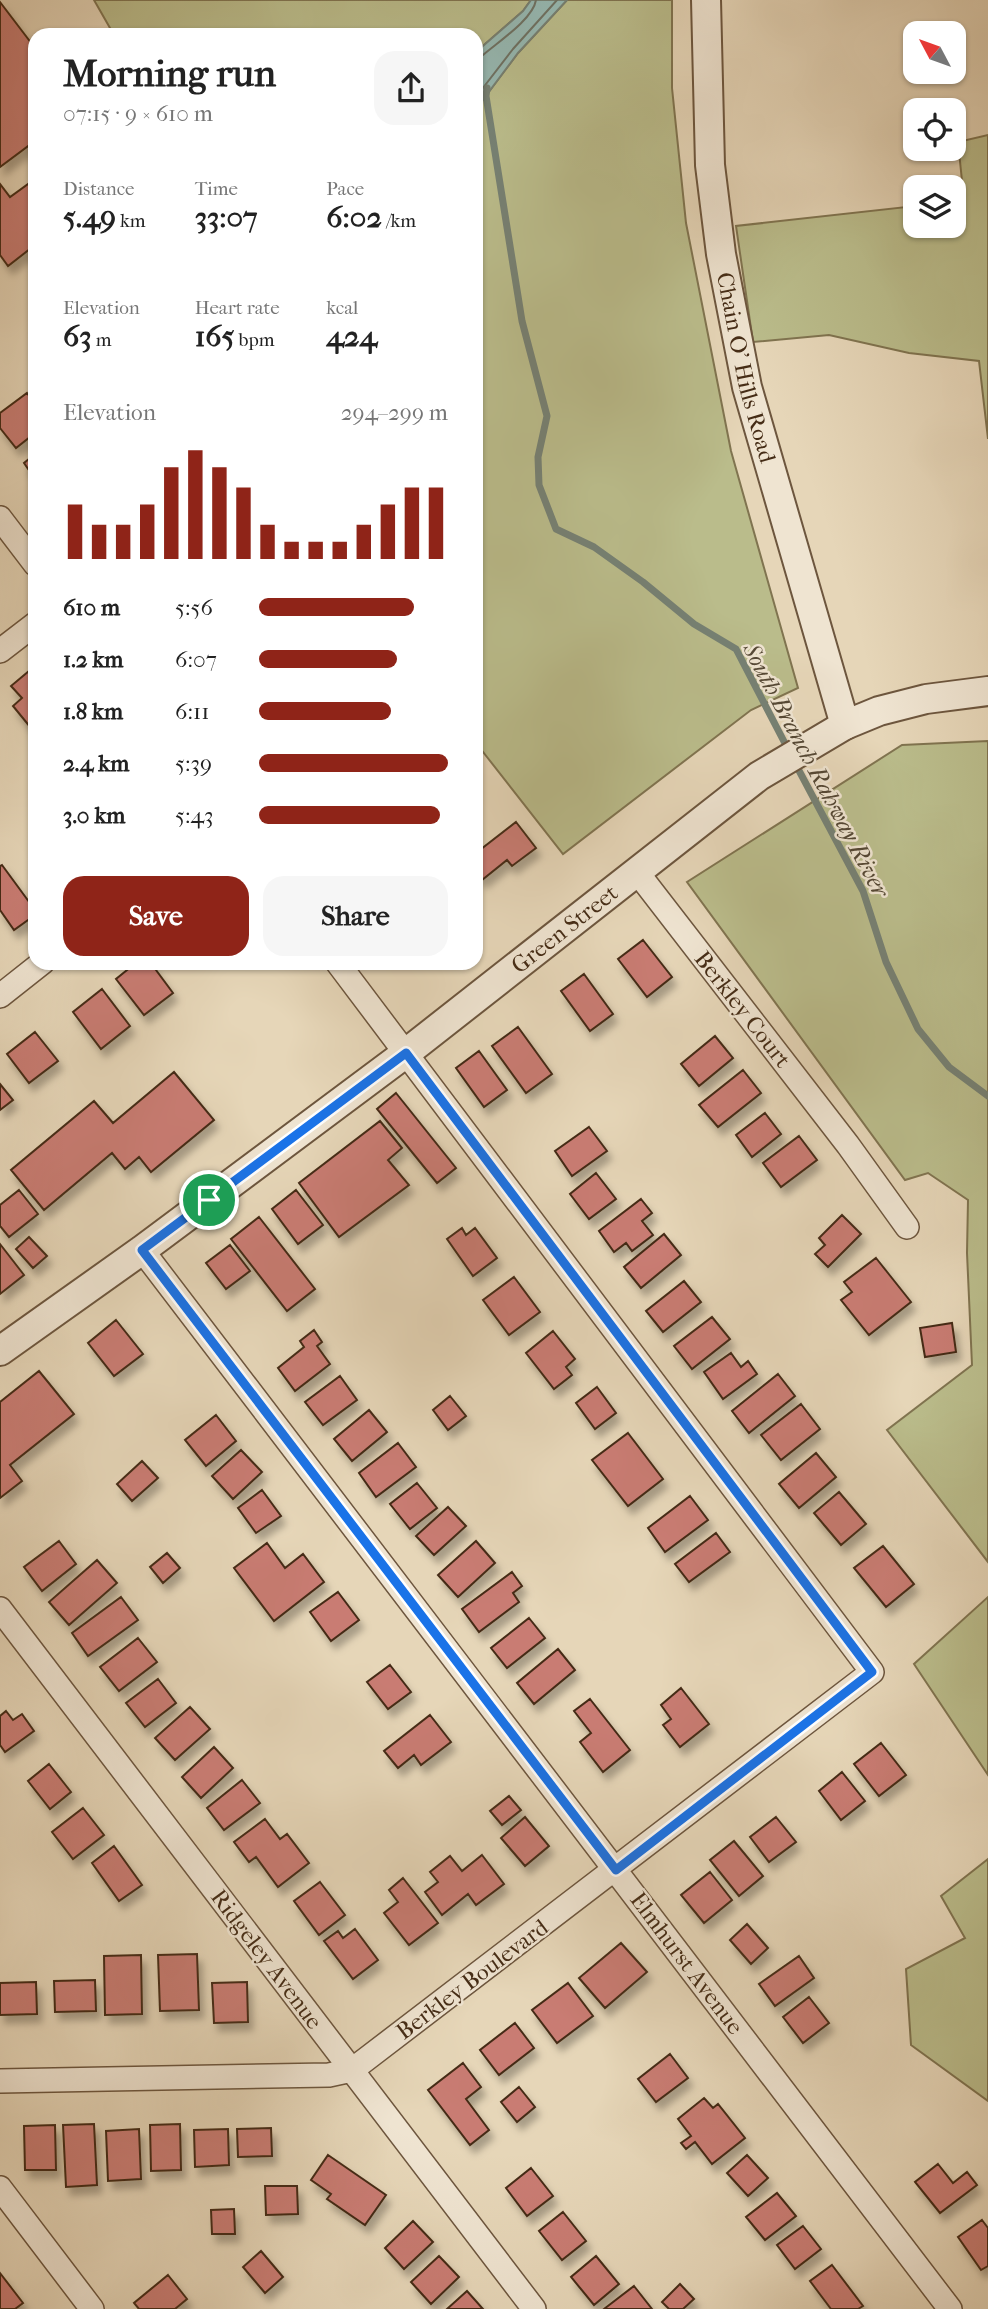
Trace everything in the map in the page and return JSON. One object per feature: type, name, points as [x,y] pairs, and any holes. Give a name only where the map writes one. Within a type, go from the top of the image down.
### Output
[{"type":"street","name":"Chain O' Hills Road","points":[[706,0],[710,165],[721,254],[739,348],[747,387],[845,725]]},
{"type":"street","points":[[0,518],[28,556]]},
{"type":"street","points":[[0,651],[28,629]]},
{"type":"street","name":"Green Street","points":[[0,1351],[142,1250],[406,1053],[760,776],[814,742],[878,711],[926,699],[988,691]]},
{"type":"street","name":"Berkley Court","points":[[637,872],[848,1145],[907,1227]]},
{"type":"street","points":[[0,996],[33,970]]},
{"type":"street","points":[[343,970],[406,1053]]},
{"type":"street","name":"Berkley Boulevard","points":[[0,2081],[329,2076],[352,2070],[872,1672],[406,1053]]},
{"type":"street","name":"Elmhurst Avenue","points":[[142,1250],[950,2309]]},
{"type":"street","name":"Ridgeley Avenue","points":[[0,1609],[534,2309]]},
{"type":"street","points":[[0,2188],[92,2309]]},
{"type":"green space","points":[[94,0],[531,0],[523,11],[483,46],[483,28],[110,28]]},
{"type":"green space","points":[[567,0],[672,0],[672,88],[686,223],[731,451],[798,688],[751,710],[563,854],[483,752],[483,100],[518,53]]},
{"type":"green space","points":[[988,135],[988,439],[979,361],[909,353],[829,335],[753,342],[736,226],[903,207],[903,238],[966,238],[966,175],[961,175],[960,161],[966,161],[966,140]]},
{"type":"green space","points":[[988,741],[988,1562],[887,1430],[972,1365],[967,1253],[968,1200],[928,1173],[905,1180],[687,882],[902,745]]},
{"type":"green space","points":[[988,1597],[988,1775],[914,1664]]},
{"type":"green space","points":[[988,1859],[988,2101],[911,2045],[906,1969],[965,1938],[941,1896]]},
{"type":"water","points":[[531,0],[567,0],[518,53],[483,100],[483,46],[523,11]]},
{"type":"building","points":[[0,2],[28,39],[28,146],[0,167]]},
{"type":"building","points":[[0,184],[10,197],[28,184],[28,250],[8,266],[0,255]]},
{"type":"building","points":[[28,394],[28,439],[16,448],[0,428],[0,413]]},
{"type":"building","points":[[28,672],[28,724],[13,706],[22,698],[11,686]]},
{"type":"building","points":[[516,822],[536,848],[512,866],[507,860],[483,879],[483,848]]},
{"type":"building","points":[[2,865],[28,900],[28,920],[14,930],[0,910]]},
{"type":"building","points":[[643,940],[672,977],[647,997],[618,959]]},
{"type":"building","points":[[127,970],[156,970],[173,993],[144,1015],[116,979]]},
{"type":"building","points":[[584,974],[613,1014],[590,1031],[561,991]]},
{"type":"building","points":[[102,989],[130,1026],[101,1049],[73,1012]]},
{"type":"building","points":[[518,1027],[552,1074],[526,1093],[492,1046]]},
{"type":"building","points":[[35,1032],[58,1061],[29,1083],[7,1054]]},
{"type":"building","points":[[715,1036],[733,1058],[699,1086],[681,1064]]},
{"type":"building","points":[[479,1051],[507,1090],[484,1107],[456,1068]]},
{"type":"building","points":[[743,1070],[761,1093],[718,1127],[699,1105]]},
{"type":"building","points":[[174,1072],[214,1120],[151,1172],[139,1157],[125,1169],[112,1153],[44,1210],[11,1170],[94,1101],[113,1123]]},
{"type":"building","points":[[0,1084],[13,1100],[0,1110]]},
{"type":"building","points":[[396,1093],[456,1168],[437,1183],[377,1109]]},
{"type":"building","points":[[765,1113],[781,1134],[752,1157],[736,1135]]},
{"type":"building","points":[[380,1121],[402,1148],[388,1160],[409,1185],[339,1237],[299,1183]]},
{"type":"building","points":[[589,1127],[607,1151],[572,1176],[555,1151]]},
{"type":"building","points":[[799,1136],[817,1160],[781,1187],[763,1163]]},
{"type":"building","points":[[596,1173],[616,1199],[589,1219],[570,1194]]},
{"type":"building","points":[[19,1190],[38,1214],[9,1237],[0,1226],[0,1205]]},
{"type":"building","points":[[296,1190],[323,1225],[298,1244],[272,1209]]},
{"type":"building","points":[[641,1199],[652,1213],[642,1221],[653,1235],[632,1251],[626,1243],[614,1252],[599,1231]]},
{"type":"building","points":[[842,1215],[861,1234],[828,1267],[815,1254],[825,1245],[819,1238]]},
{"type":"building","points":[[259,1217],[315,1289],[287,1311],[231,1239]]},
{"type":"building","points":[[462,1228],[466,1235],[475,1228],[497,1258],[473,1276],[447,1239]]},
{"type":"building","points":[[664,1234],[681,1255],[641,1288],[624,1267]]},
{"type":"building","points":[[29,1237],[47,1256],[33,1268],[16,1249]]},
{"type":"building","points":[[0,1244],[24,1275],[0,1294]]},
{"type":"building","points":[[230,1245],[250,1271],[226,1289],[206,1263]]},
{"type":"building","points":[[876,1258],[911,1302],[869,1335],[841,1300],[852,1292],[844,1282]]},
{"type":"building","points":[[514,1277],[540,1312],[509,1335],[483,1300]]},
{"type":"building","points":[[684,1281],[701,1302],[663,1332],[646,1311]]},
{"type":"building","points":[[712,1317],[730,1339],[692,1369],[674,1346]]},
{"type":"building","points":[[116,1320],[143,1354],[114,1376],[88,1343]]},
{"type":"building","points":[[952,1323],[956,1352],[925,1357],[920,1328]]},
{"type":"building","points":[[314,1330],[322,1342],[317,1346],[330,1364],[295,1391],[278,1368],[304,1347],[300,1341]]},
{"type":"building","points":[[553,1331],[575,1359],[566,1367],[572,1375],[554,1389],[526,1353]]},
{"type":"building","points":[[731,1353],[741,1367],[748,1361],[757,1374],[723,1399],[704,1372]]},
{"type":"building","points":[[39,1371],[74,1414],[10,1465],[22,1481],[0,1498],[0,1402]]},
{"type":"building","points":[[778,1374],[795,1396],[749,1433],[732,1411]]},
{"type":"building","points":[[340,1376],[357,1400],[323,1425],[305,1402]]},
{"type":"building","points":[[597,1387],[616,1413],[595,1429],[576,1403]]},
{"type":"building","points":[[450,1396],[466,1416],[448,1430],[433,1410]]},
{"type":"building","points":[[801,1404],[820,1429],[781,1460],[761,1435]]},
{"type":"building","points":[[369,1410],[387,1432],[352,1461],[334,1439]]},
{"type":"building","points":[[216,1415],[236,1441],[206,1466],[185,1440]]},
{"type":"building","points":[[628,1433],[663,1479],[628,1506],[592,1460]]},
{"type":"building","points":[[398,1443],[416,1467],[376,1497],[359,1473]]},
{"type":"building","points":[[241,1450],[262,1472],[233,1499],[212,1476]]},
{"type":"building","points":[[816,1453],[836,1477],[799,1508],[779,1484]]},
{"type":"building","points":[[142,1461],[158,1478],[132,1501],[117,1484]]},
{"type":"building","points":[[417,1483],[437,1508],[410,1529],[390,1504]]},
{"type":"building","points":[[262,1490],[281,1516],[256,1533],[238,1508]]},
{"type":"building","points":[[839,1492],[866,1524],[841,1545],[814,1513]]},
{"type":"building","points":[[690,1496],[708,1520],[665,1552],[648,1528]]},
{"type":"building","points":[[448,1507],[466,1526],[434,1555],[416,1536]]},
{"type":"building","points":[[716,1533],[730,1552],[689,1582],[675,1564]]},
{"type":"building","points":[[59,1541],[76,1564],[42,1591],[24,1567]]},
{"type":"building","points":[[476,1541],[495,1563],[458,1597],[438,1575]]},
{"type":"building","points":[[267,1543],[285,1568],[303,1554],[324,1582],[274,1621],[234,1568]]},
{"type":"building","points":[[883,1546],[914,1584],[886,1607],[854,1568]]},
{"type":"building","points":[[167,1553],[180,1568],[163,1583],[150,1567]]},
{"type":"building","points":[[97,1560],[117,1583],[69,1625],[49,1602]]},
{"type":"building","points":[[512,1572],[522,1586],[513,1593],[519,1602],[479,1632],[462,1609]]},
{"type":"building","points":[[338,1592],[359,1620],[331,1641],[310,1612]]},
{"type":"building","points":[[121,1597],[138,1620],[88,1656],[72,1633]]},
{"type":"building","points":[[529,1618],[545,1638],[507,1668],[491,1648]]},
{"type":"building","points":[[138,1638],[157,1662],[119,1691],[100,1667]]},
{"type":"building","points":[[558,1649],[575,1670],[534,1704],[517,1683]]},
{"type":"building","points":[[390,1665],[411,1692],[388,1709],[367,1682]]},
{"type":"building","points":[[158,1679],[176,1703],[145,1727],[126,1703]]},
{"type":"building","points":[[681,1688],[709,1724],[680,1747],[663,1725],[671,1719],[661,1705]]},
{"type":"building","points":[[590,1699],[630,1750],[603,1772],[580,1742],[591,1733],[574,1711]]},
{"type":"building","points":[[190,1707],[210,1729],[175,1760],[155,1738]]},
{"type":"building","points":[[6,1711],[13,1720],[22,1714],[34,1731],[5,1752],[0,1745],[0,1716]]},
{"type":"building","points":[[430,1715],[451,1742],[421,1765],[414,1755],[398,1768],[384,1751]]},
{"type":"building","points":[[881,1743],[906,1775],[879,1796],[854,1764]]},
{"type":"building","points":[[214,1747],[233,1768],[201,1798],[182,1777]]},
{"type":"building","points":[[49,1764],[71,1792],[50,1809],[28,1781]]},
{"type":"building","points":[[842,1772],[865,1801],[841,1820],[819,1791]]},
{"type":"building","points":[[242,1780],[260,1803],[224,1830],[207,1808]]},
{"type":"building","points":[[509,1796],[521,1810],[502,1825],[490,1811]]},
{"type":"building","points":[[83,1808],[104,1835],[73,1859],[52,1832]]},
{"type":"building","points":[[525,1817],[549,1846],[525,1866],[501,1838]]},
{"type":"building","points":[[776,1817],[796,1842],[769,1862],[750,1837]]},
{"type":"building","points":[[265,1819],[280,1839],[287,1834],[309,1863],[278,1887],[256,1857],[249,1862],[234,1842]]},
{"type":"building","points":[[734,1841],[763,1876],[739,1896],[710,1860]]},
{"type":"building","points":[[114,1846],[142,1885],[119,1901],[92,1863]]},
{"type":"building","points":[[482,1855],[504,1884],[476,1905],[468,1894],[442,1915],[425,1892],[438,1882],[430,1872],[450,1856],[462,1871]]},
{"type":"building","points":[[710,1872],[732,1900],[704,1923],[681,1895]]},
{"type":"building","points":[[403,1878],[438,1923],[409,1945],[384,1913],[398,1902],[389,1890]]},
{"type":"building","points":[[320,1882],[345,1915],[319,1935],[294,1901]]},
{"type":"building","points":[[747,1924],[768,1948],[751,1964],[730,1940]]},
{"type":"building","points":[[355,1929],[378,1960],[353,1979],[324,1941],[338,1931],[343,1938]]},
{"type":"building","points":[[621,1943],[647,1972],[605,2008],[579,1978]]},
{"type":"building","points":[[197,1954],[199,2010],[160,2011],[158,1955]]},
{"type":"building","points":[[141,1955],[142,2014],[105,2015],[104,1956]]},
{"type":"building","points":[[799,1956],[814,1978],[775,2006],[759,1984]]},
{"type":"building","points":[[95,1980],[96,2011],[55,2012],[54,1981]]},
{"type":"building","points":[[36,1982],[37,2014],[0,2015],[0,1983]]},
{"type":"building","points":[[247,1982],[248,2022],[214,2023],[212,1983]]},
{"type":"building","points":[[568,1983],[593,2016],[557,2043],[532,2010]]},
{"type":"building","points":[[809,1997],[829,2023],[803,2043],[783,2017]]},
{"type":"building","points":[[515,2023],[534,2048],[499,2075],[480,2050]]},
{"type":"building","points":[[670,2054],[688,2078],[656,2102],[638,2079]]},
{"type":"building","points":[[463,2063],[481,2087],[466,2099],[489,2130],[470,2145],[428,2090]]},
{"type":"building","points":[[519,2087],[535,2107],[517,2122],[501,2102]]},
{"type":"building","points":[[704,2098],[713,2108],[718,2104],[745,2138],[712,2164],[695,2142],[686,2149],[681,2143],[691,2136],[678,2119]]},
{"type":"building","points":[[94,2124],[97,2185],[66,2187],[63,2125]]},
{"type":"building","points":[[180,2124],[181,2170],[151,2171],[150,2125]]},
{"type":"building","points":[[55,2125],[56,2170],[25,2170],[24,2126]]},
{"type":"building","points":[[271,2128],[272,2156],[238,2157],[237,2129]]},
{"type":"building","points":[[139,2129],[141,2179],[108,2181],[106,2131]]},
{"type":"building","points":[[228,2129],[229,2165],[195,2167],[194,2130]]},
{"type":"building","points":[[328,2155],[386,2195],[365,2225],[327,2199],[331,2194],[311,2180]]},
{"type":"building","points":[[747,2155],[768,2178],[748,2196],[727,2173]]},
{"type":"building","points":[[938,2164],[953,2183],[967,2172],[977,2185],[940,2213],[915,2182]]},
{"type":"building","points":[[531,2168],[553,2196],[527,2216],[506,2188]]},
{"type":"building","points":[[265,2186],[297,2186],[298,2214],[266,2215]]},
{"type":"building","points":[[777,2193],[796,2216],[765,2240],[746,2217]]},
{"type":"building","points":[[234,2209],[235,2234],[212,2234],[211,2210]]},
{"type":"building","points":[[563,2212],[586,2241],[562,2260],[539,2231]]},
{"type":"building","points":[[982,2220],[988,2228],[988,2266],[981,2270],[958,2237]]},
{"type":"building","points":[[413,2221],[433,2242],[404,2269],[385,2248]]},
{"type":"building","points":[[803,2226],[821,2249],[795,2269],[777,2245]]},
{"type":"building","points":[[261,2251],[283,2277],[265,2293],[243,2267]]},
{"type":"building","points":[[439,2256],[459,2277],[431,2304],[411,2282]]},
{"type":"building","points":[[596,2256],[619,2284],[594,2305],[571,2277]]},
{"type":"building","points":[[832,2265],[863,2306],[858,2309],[831,2309],[810,2281]]},
{"type":"building","points":[[0,2273],[23,2303],[15,2309],[0,2309]]},
{"type":"building","points":[[168,2275],[187,2299],[175,2309],[139,2309],[134,2303]]},
{"type":"building","points":[[680,2284],[694,2299],[683,2309],[669,2309],[662,2302]]},
{"type":"building","points":[[634,2286],[652,2309],[604,2309]]},
{"type":"building","points":[[467,2291],[483,2309],[447,2309]]},
{"type":"waterway","name":"South Branch Rahway River","points":[[487,88],[486,96],[522,321],[547,416],[538,457],[539,485],[556,529],[594,547],[643,582],[694,624],[736,649],[790,753]]},
{"type":"waterway","name":"South Branch Rahway River","points":[[795,763],[863,891],[886,962],[918,1029],[949,1067],[988,1096]]},
{"type":"route","points":[[406,1053],[872,1672],[616,1870],[142,1250],[209,1200],[406,1053]]}]
